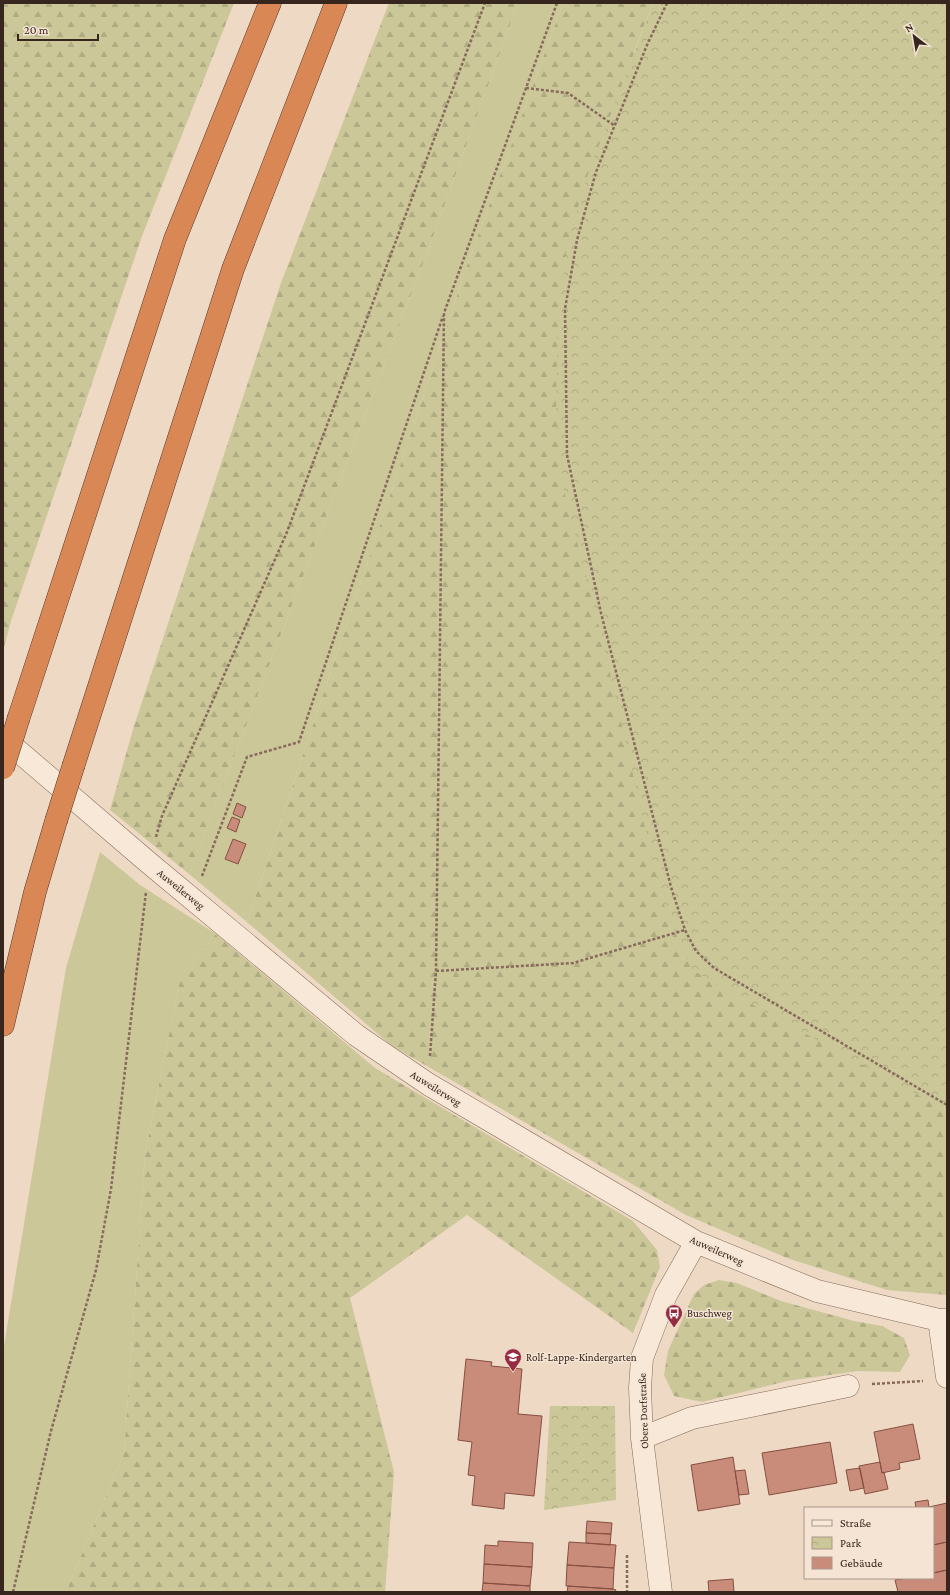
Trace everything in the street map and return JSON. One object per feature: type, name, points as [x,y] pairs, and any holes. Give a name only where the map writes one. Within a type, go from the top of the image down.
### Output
[{"type":"highway","points":[[3,768],[175,238],[270,3]]},
{"type":"highway","points":[[3,1025],[35,892],[56,821],[233,269],[336,3]]},
{"type":"street","name":"Auweilerweg","points":[[3,738],[149,863],[356,1035],[428,1084],[696,1242],[818,1291],[943,1320]]},
{"type":"street","name":"Obere Dorfstraße","points":[[661,1592],[642,1438],[640,1388],[642,1358],[666,1295],[696,1242]]},
{"type":"street","points":[[943,1320],[947,1377]]},
{"type":"street","points":[[642,1438],[692,1418],[848,1386]]},
{"type":"path","points":[[13,1592],[51,1431],[96,1270],[111,1189],[149,863],[162,816],[287,532],[485,3]]},
{"type":"path","points":[[193,899],[247,757],[299,742],[444,313],[557,3]]},
{"type":"path","points":[[667,3],[647,45],[596,172],[577,240],[565,309],[567,455],[601,613],[671,887],[685,930],[696,951],[714,968],[947,1105]]},
{"type":"path","points":[[526,88],[568,93],[615,126]]},
{"type":"path","points":[[428,1084],[436,971],[444,313]]},
{"type":"path","points":[[436,971],[573,963],[685,930]]},
{"type":"path","points":[[848,1386],[924,1381]]},
{"type":"path","points":[[626,1555],[628,1592]]},
{"type":"green space","points":[[3,3],[234,3],[142,236],[11,621],[3,651]]},
{"type":"green space","points":[[389,3],[518,3],[427,253],[189,874],[110,810],[134,726],[281,283]]},
{"type":"green space","points":[[518,3],[563,3],[467,266],[247,922],[189,874],[427,253]]},
{"type":"green space","points":[[563,3],[653,3],[634,52],[930,1101],[947,1111],[947,1295],[887,1290],[787,1258],[686,1215],[392,1046],[247,922],[467,266]]},
{"type":"green space","points":[[653,3],[947,3],[947,1111],[724,989],[693,970],[667,915],[654,867],[603,643],[564,491],[556,415],[558,314],[568,240],[589,171]]},
{"type":"green space","points":[[100,852],[140,885],[216,934],[181,975],[145,1154],[124,1453],[66,1592],[3,1592],[3,1352],[66,968]]},
{"type":"green space","points":[[216,934],[375,1068],[633,1221],[657,1250],[660,1267],[633,1333],[467,1215],[350,1298],[394,1472],[385,1592],[66,1592],[124,1453],[145,1154],[181,975]]},
{"type":"green space","points":[[719,1280],[737,1283],[781,1301],[854,1321],[882,1326],[904,1338],[910,1355],[900,1372],[858,1371],[787,1381],[702,1402],[674,1396],[664,1375],[668,1351],[694,1294],[704,1285]]},
{"type":"green space","points":[[550,1406],[615,1406],[616,1500],[544,1510]]},
{"type":"building","points":[[237,803],[246,807],[242,818],[233,814]]},
{"type":"building","points":[[232,817],[240,820],[236,832],[227,828]]},
{"type":"building","points":[[233,839],[246,844],[238,864],[225,859]]},
{"type":"building","points":[[466,1359],[492,1362],[491,1366],[522,1369],[518,1414],[542,1416],[534,1496],[505,1493],[504,1509],[472,1505],[475,1476],[468,1475],[472,1442],[458,1440]]},
{"type":"building","points":[[913,1424],[920,1459],[899,1463],[900,1469],[882,1473],[874,1432]]},
{"type":"building","points":[[830,1442],[837,1483],[769,1495],[762,1453]]},
{"type":"building","points":[[733,1457],[740,1504],[698,1511],[691,1465]]},
{"type":"building","points":[[880,1462],[882,1473],[884,1472],[888,1489],[865,1494],[859,1466]]},
{"type":"building","points":[[860,1468],[864,1488],[850,1491],[846,1470]]},
{"type":"building","points":[[745,1470],[749,1494],[739,1495],[735,1471]]},
{"type":"building","points":[[928,1500],[929,1507],[916,1507],[915,1502]]},
{"type":"building","points":[[947,1503],[947,1542],[934,1545],[934,1507],[929,1507]]},
{"type":"building","points":[[587,1521],[612,1523],[611,1534],[586,1533]]},
{"type":"building","points":[[586,1533],[611,1534],[610,1545],[586,1543]]},
{"type":"building","points":[[498,1541],[533,1543],[532,1567],[484,1564],[485,1545],[498,1546]]},
{"type":"building","points":[[569,1542],[616,1545],[614,1568],[567,1565]]},
{"type":"building","points":[[947,1542],[947,1570],[934,1573],[934,1545]]},
{"type":"building","points":[[484,1564],[532,1567],[530,1586],[483,1583]]},
{"type":"building","points":[[567,1565],[614,1568],[613,1589],[566,1586]]},
{"type":"building","points":[[947,1570],[947,1592],[898,1592],[895,1580],[934,1579],[934,1573]]},
{"type":"building","points":[[733,1579],[734,1592],[709,1592],[708,1581]]},
{"type":"building","points":[[483,1583],[530,1586],[530,1592],[482,1592]]},
{"type":"building","points":[[568,1586],[616,1590],[615,1592],[567,1592]]},
{"type":"place","name":"Buschweg","points":[[674,1328]]},
{"type":"place","name":"Rolf-Lappe-Kindergarten","points":[[513,1372]]}]
